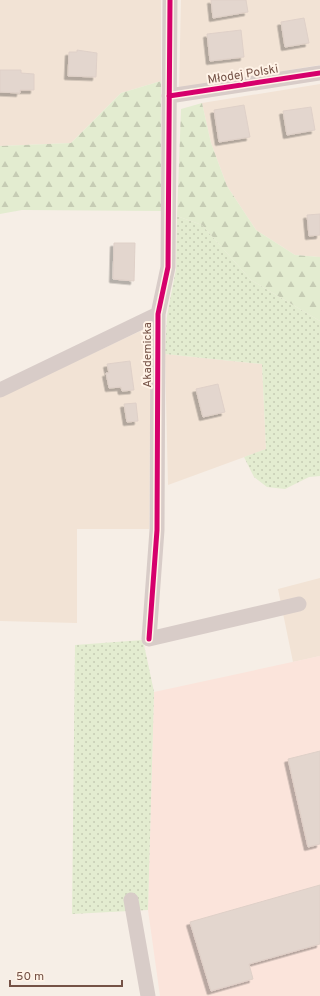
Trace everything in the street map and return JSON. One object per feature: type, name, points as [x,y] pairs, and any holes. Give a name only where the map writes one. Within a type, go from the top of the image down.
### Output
[{"type":"street","name":"Akademicka","points":[[170,0],[168,267],[158,314],[157,530],[149,639],[298,604]]},
{"type":"street","name":"Młodej Polski","points":[[169,96],[320,73]]},
{"type":"street","points":[[0,390],[158,314]]},
{"type":"street","points":[[131,900],[148,996]]},
{"type":"shaded area","points":[[0,0],[161,0],[161,81],[121,93],[71,143],[0,146]]},
{"type":"shaded area","points":[[181,0],[320,0],[320,65],[179,88]]},
{"type":"shaded area","points":[[320,84],[320,257],[295,255],[256,230],[227,186],[211,143],[202,103]]},
{"type":"shaded area","points":[[151,326],[149,529],[77,529],[77,623],[0,621],[0,397]]},
{"type":"shaded area","points":[[165,354],[262,364],[266,449],[168,485]]},
{"type":"shaded area","points":[[320,578],[320,656],[293,662],[278,589]]},
{"type":"shaded area","points":[[320,656],[320,996],[160,996],[148,910],[154,692]]},
{"type":"green space","points":[[161,81],[161,211],[22,210],[0,214],[0,146],[71,143],[121,93]]},
{"type":"green space","points":[[202,103],[211,143],[227,186],[256,230],[295,255],[320,257],[320,321],[251,280],[202,225],[177,216],[181,109]]},
{"type":"green space","points":[[177,216],[202,225],[251,280],[320,321],[320,476],[309,477],[285,489],[267,487],[254,477],[244,457],[266,449],[262,364],[165,354],[167,316],[176,269]]},
{"type":"green space","points":[[143,640],[154,692],[148,910],[72,914],[75,645]]},
{"type":"building","points":[[211,0],[246,0],[248,12],[213,18]]},
{"type":"building","points":[[304,18],[309,43],[285,47],[281,22]]},
{"type":"building","points":[[241,30],[244,57],[210,61],[207,34]]},
{"type":"building","points":[[77,50],[97,53],[96,77],[68,76],[69,52],[77,52]]},
{"type":"building","points":[[0,70],[21,70],[21,73],[34,74],[34,90],[20,90],[20,93],[0,92]]},
{"type":"building","points":[[244,105],[250,137],[219,142],[214,110]]},
{"type":"building","points":[[311,107],[315,130],[287,135],[283,111]]},
{"type":"building","points":[[320,214],[320,235],[309,236],[307,215]]},
{"type":"building","points":[[114,243],[135,243],[134,281],[113,279]]},
{"type":"building","points":[[130,361],[134,390],[122,391],[121,387],[109,388],[106,373],[109,373],[107,364]]},
{"type":"building","points":[[218,384],[225,412],[203,417],[196,389]]},
{"type":"building","points":[[136,403],[138,421],[127,422],[124,404]]},
{"type":"building","points":[[320,751],[320,844],[308,847],[288,759]]},
{"type":"building","points":[[320,885],[320,944],[249,964],[253,979],[211,991],[190,922]]},
{"type":"cycle path","points":[[149,639],[157,530],[158,314],[168,267],[170,0]]},
{"type":"cycle path","points":[[169,96],[320,73]]}]
